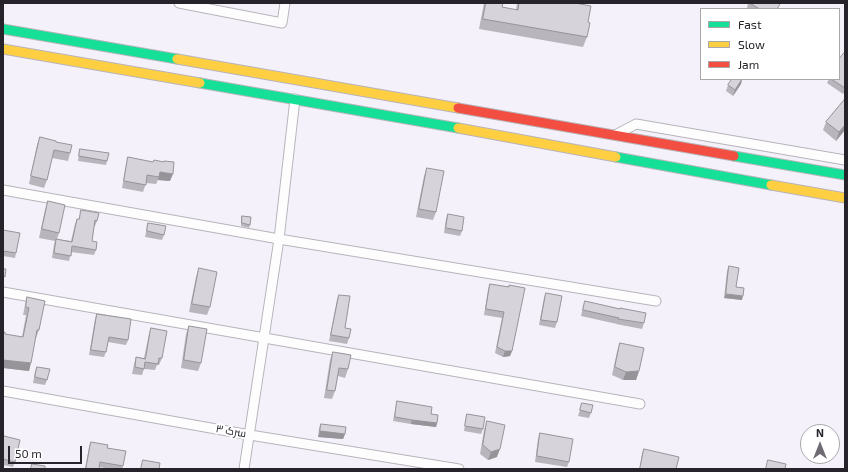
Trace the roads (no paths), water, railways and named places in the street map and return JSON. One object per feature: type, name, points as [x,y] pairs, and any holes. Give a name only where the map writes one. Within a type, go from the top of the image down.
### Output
[{"type":"main road","points":[[3,29],[614,135],[642,151],[845,198]]},
{"type":"main road","points":[[3,49],[295,99],[642,151],[845,175]]},
{"type":"street","points":[[179,3],[282,23],[285,3]]},
{"type":"street","points":[[244,469],[279,239],[295,99]]},
{"type":"street","points":[[614,135],[636,124],[845,160]]},
{"type":"street","points":[[3,190],[279,239],[656,301]]},
{"type":"street","points":[[3,292],[640,404]]},
{"type":"street","name":"سرک ۳","points":[[3,392],[250,435],[459,469]]}]
